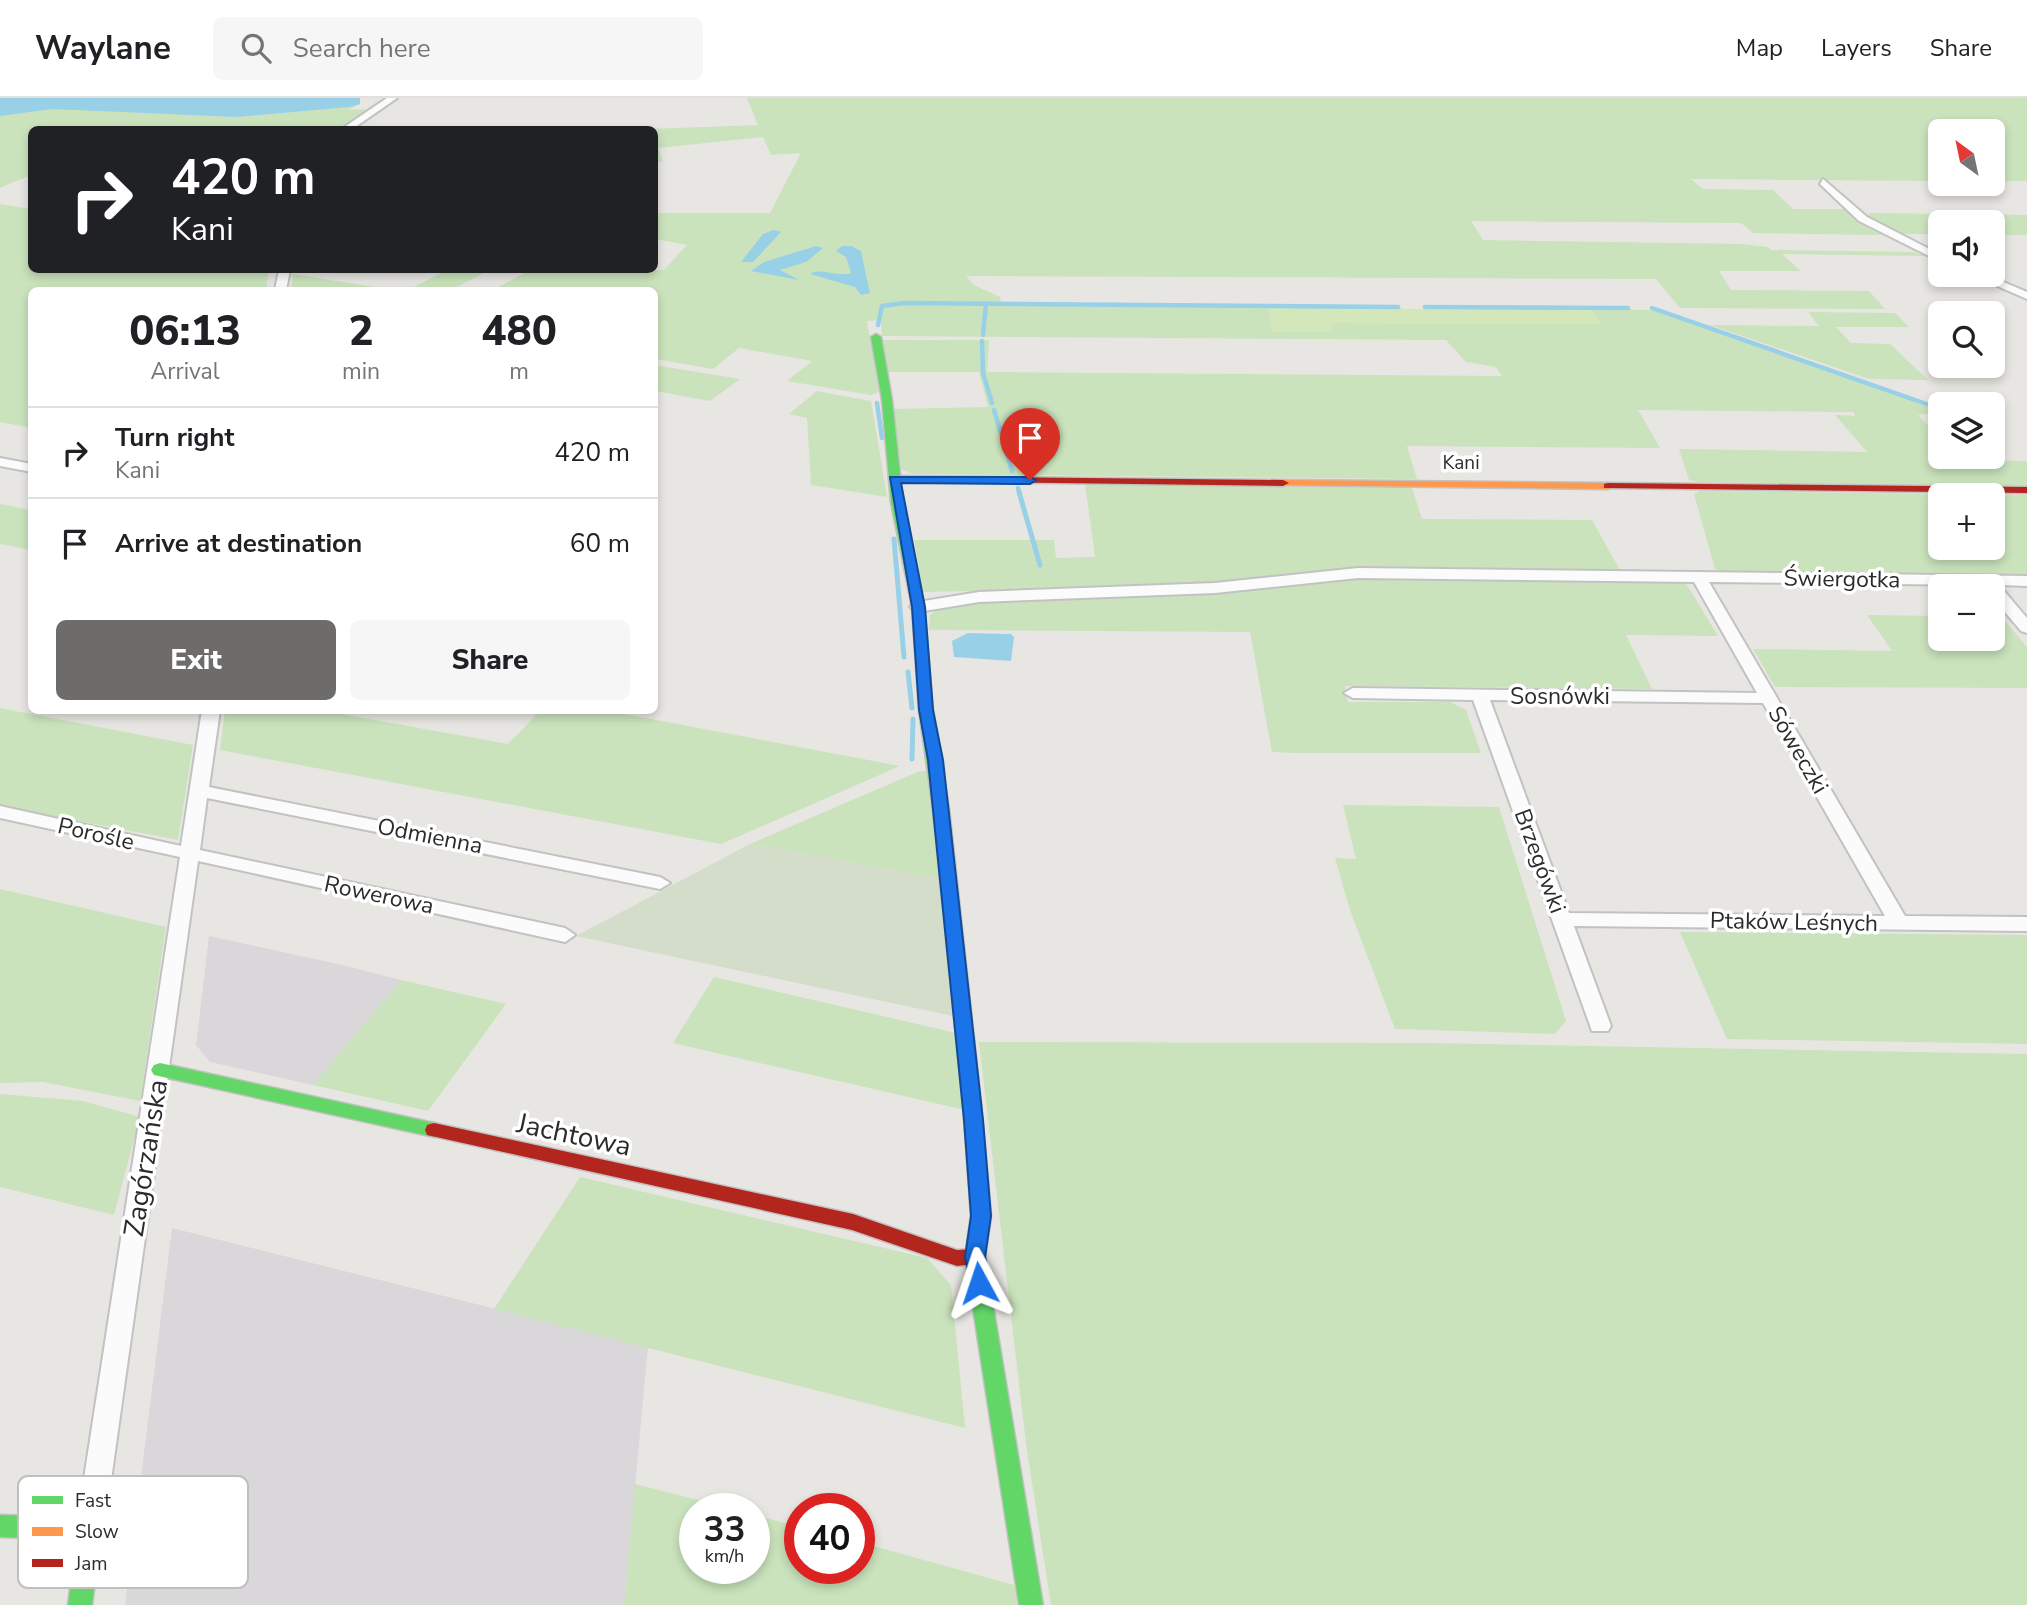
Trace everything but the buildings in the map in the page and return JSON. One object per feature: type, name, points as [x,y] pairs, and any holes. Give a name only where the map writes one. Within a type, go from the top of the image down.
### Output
[{"type":"street","points":[[350,126],[393,98]]},
{"type":"street","points":[[1823,182],[1863,219],[1928,252]]},
{"type":"street","points":[[2005,287],[2027,296]]},
{"type":"street","points":[[876,337],[887,400],[895,479],[918,607],[926,710],[936,760],[974,1120],[981,1216],[975,1257],[1031,1605]]},
{"type":"street","points":[[0,462],[28,467]]},
{"type":"street","name":"Kani","points":[[895,479],[2027,490]]},
{"type":"street","name":"Świergotka","points":[[918,607],[979,597],[1214,589],[1358,573],[1698,576],[1928,583]]},
{"type":"street","name":"Sóweczki","points":[[1698,576],[1899,923]]},
{"type":"street","name":"Świergotka","points":[[2005,583],[2027,581]]},
{"type":"street","points":[[2005,602],[2027,628]]},
{"type":"street","name":"Sosnówki","points":[[1353,693],[1767,698]]},
{"type":"street","name":"Brzegówki","points":[[1480,696],[1600,1026]]},
{"type":"street","name":"Zagórzańska","points":[[98,1476],[192,855],[210,714]]},
{"type":"street","name":"Odmienna","points":[[200,791],[660,883]]},
{"type":"street","name":"Porośle","points":[[0,812],[192,855]]},
{"type":"street","name":"Rowerowa","points":[[192,855],[565,936]]},
{"type":"street","name":"Ptaków Leśnych","points":[[1562,919],[2027,924]]},
{"type":"street","name":"Jachtowa","points":[[160,1070],[853,1222],[957,1258],[975,1257]]},
{"type":"street","points":[[0,1526],[18,1530]]},
{"type":"shaded area","points":[[209,936],[401,980],[313,1085],[210,1062],[196,1045]]},
{"type":"shaded area","points":[[172,1228],[648,1347],[624,1605],[125,1605],[127,1588],[248,1588],[248,1476],[141,1476]]},
{"type":"green space","points":[[0,98],[360,98],[360,104],[348,110],[368,109],[343,126],[28,126],[28,176],[0,188]]},
{"type":"green space","points":[[747,98],[2027,98],[2027,181],[2006,181],[2006,119],[1928,119],[1928,181],[1691,179],[1703,189],[1773,190],[1793,209],[1844,209],[1858,223],[1882,235],[1753,233],[1741,223],[1471,221],[1483,240],[1742,244],[1768,247],[1771,250],[1913,252],[1925,256],[1782,254],[1801,271],[1719,271],[1731,290],[1869,291],[1885,309],[1680,308],[1656,279],[966,276],[974,285],[1000,297],[1001,303],[1400,306],[1401,309],[1269,308],[1272,332],[1333,331],[1330,323],[1601,324],[1424,309],[1422,306],[1628,306],[1632,310],[1652,310],[1855,379],[1928,407],[1928,414],[1918,415],[1928,425],[1928,469],[2005,469],[2005,461],[2027,461],[2027,486],[2005,486],[2005,483],[1699,482],[1689,480],[1679,449],[1867,452],[1835,415],[1855,416],[1854,412],[1638,410],[1660,448],[1407,446],[1417,479],[914,474],[902,470],[892,409],[988,407],[979,372],[887,372],[883,340],[989,340],[987,372],[1502,376],[1496,367],[1466,362],[1446,340],[882,336],[881,320],[867,321],[879,392],[871,395],[787,381],[812,361],[739,348],[713,369],[658,360],[658,287],[499,287],[524,273],[658,273],[658,270],[664,270],[687,245],[658,240],[659,213],[770,213],[801,153],[771,155],[763,137],[658,148],[658,129],[758,125]]},
{"type":"green space","points":[[658,148],[663,162],[658,162]]},
{"type":"green space","points":[[0,204],[28,209],[28,273],[269,273],[266,287],[28,287],[28,427],[0,422]]},
{"type":"green space","points":[[1870,213],[1928,214],[1928,234],[1893,234],[1867,217]]},
{"type":"green space","points":[[2005,215],[2027,215],[2027,235],[2005,235]]},
{"type":"green space","points":[[441,273],[484,273],[457,287],[414,287]]},
{"type":"green space","points":[[293,274],[375,287],[291,287]]},
{"type":"green space","points":[[1268,308],[1592,310],[1601,324],[1331,323],[1333,332],[1272,332]]},
{"type":"green space","points":[[1808,312],[1895,313],[1909,327],[1836,327],[1851,343],[1890,344],[1928,380],[1869,379],[1710,325],[1819,326]]},
{"type":"green space","points":[[658,366],[740,379],[710,401],[658,392]]},
{"type":"green space","points":[[817,391],[871,401],[887,497],[811,485],[807,418],[789,414]]},
{"type":"green space","points":[[1085,484],[1412,488],[1422,519],[1592,520],[1621,572],[1395,571],[1155,587],[923,592],[914,540],[1054,540],[1056,558],[1095,557]]},
{"type":"green space","points":[[1700,491],[1928,494],[1928,560],[2005,560],[2005,495],[2027,495],[2027,578],[2005,578],[2005,574],[1928,574],[1928,576],[1724,573],[1715,569],[1694,494]]},
{"type":"green space","points":[[0,504],[28,509],[28,549],[0,544]]},
{"type":"green space","points":[[1317,579],[1684,580],[1718,636],[1626,635],[1652,689],[1345,686],[1348,702],[1450,702],[1466,710],[1481,753],[1295,753],[1272,752],[1250,632],[929,630],[930,615],[941,607],[956,603]]},
{"type":"green space","points":[[1867,615],[1928,616],[1928,651],[2005,651],[2005,621],[2027,647],[2027,688],[1775,687],[1753,649],[1892,651]]},
{"type":"green space","points":[[0,708],[193,745],[178,840],[0,806]]},
{"type":"green space","points":[[225,714],[342,714],[508,744],[537,714],[624,714],[900,766],[721,844],[220,750]]},
{"type":"green space","points":[[920,771],[929,771],[939,879],[750,844]]},
{"type":"green space","points":[[1343,805],[1499,807],[1566,1021],[1555,1034],[1395,1029],[1350,910],[1335,858],[1356,859]]},
{"type":"green space","points":[[750,844],[939,879],[953,1016],[576,936]]},
{"type":"green space","points":[[0,889],[166,927],[140,1101],[43,1082],[0,1083]]},
{"type":"green space","points":[[1680,932],[2027,935],[2027,1044],[1727,1039]]},
{"type":"green space","points":[[714,977],[956,1033],[965,1110],[673,1043]]},
{"type":"green space","points":[[401,980],[506,1004],[428,1111],[313,1085]]},
{"type":"green space","points":[[979,1042],[1428,1043],[2027,1054],[2027,1605],[1051,1605],[1026,1444]]},
{"type":"green space","points":[[0,1094],[83,1101],[140,1117],[114,1215],[0,1187]]},
{"type":"green space","points":[[580,1177],[927,1258],[951,1285],[965,1428],[494,1309]]},
{"type":"green space","points":[[635,1484],[679,1495],[679,1584],[770,1584],[770,1519],[784,1523],[784,1584],[875,1584],[875,1546],[1014,1585],[1017,1605],[624,1605]]},
{"type":"water","points":[[0,98],[360,98],[360,104],[237,117],[52,109],[0,116]]},
{"type":"water","points":[[774,230],[781,232],[753,262],[741,262],[763,234]]},
{"type":"water","points":[[816,246],[823,248],[806,262],[780,270],[799,280],[751,271],[764,262]]},
{"type":"water","points":[[842,246],[851,246],[861,251],[870,293],[861,295],[855,287],[810,274],[851,273],[846,257],[836,251]]},
{"type":"water","points":[[968,633],[1011,634],[1014,637],[1011,661],[954,657],[952,641]]},
{"type":"waterway","points":[[878,325],[882,306],[904,303],[1398,307]]},
{"type":"waterway","points":[[983,335],[986,304]]},
{"type":"waterway","points":[[1425,307],[1628,308]]},
{"type":"waterway","points":[[1652,308],[1928,404]]},
{"type":"waterway","points":[[982,341],[983,373],[992,403]]},
{"type":"waterway","points":[[877,403],[882,438]]},
{"type":"waterway","points":[[994,410],[1012,471]]},
{"type":"waterway","points":[[1018,488],[1020,494]]},
{"type":"waterway","points":[[1019,492],[1040,565]]},
{"type":"waterway","points":[[894,539],[904,657]]},
{"type":"waterway","points":[[908,672],[912,708]]},
{"type":"waterway","points":[[912,759],[913,719]]},
{"type":"traffic: fast","points":[[876,337],[887,400],[897,502],[918,607],[926,710],[941,809]]},
{"type":"traffic: fast","points":[[160,1070],[434,1130]]},
{"type":"traffic: fast","points":[[972,1104],[981,1216],[975,1257],[1031,1605]]},
{"type":"traffic: fast","points":[[0,1526],[18,1527]]},
{"type":"traffic: fast","points":[[80,1605],[82,1588]]},
{"type":"traffic: slow","points":[[1283,483],[1608,486]]},
{"type":"traffic: slow","points":[[941,809],[972,1104]]},
{"type":"traffic: jam","points":[[895,479],[1283,483]]},
{"type":"traffic: jam","points":[[1608,486],[2027,490]]},
{"type":"traffic: jam","points":[[434,1130],[853,1222],[957,1258],[975,1257]]},
{"type":"route","points":[[979,1283],[975,1257],[981,1216],[974,1120],[936,760],[926,710],[918,607],[895,479],[1030,480]]}]
